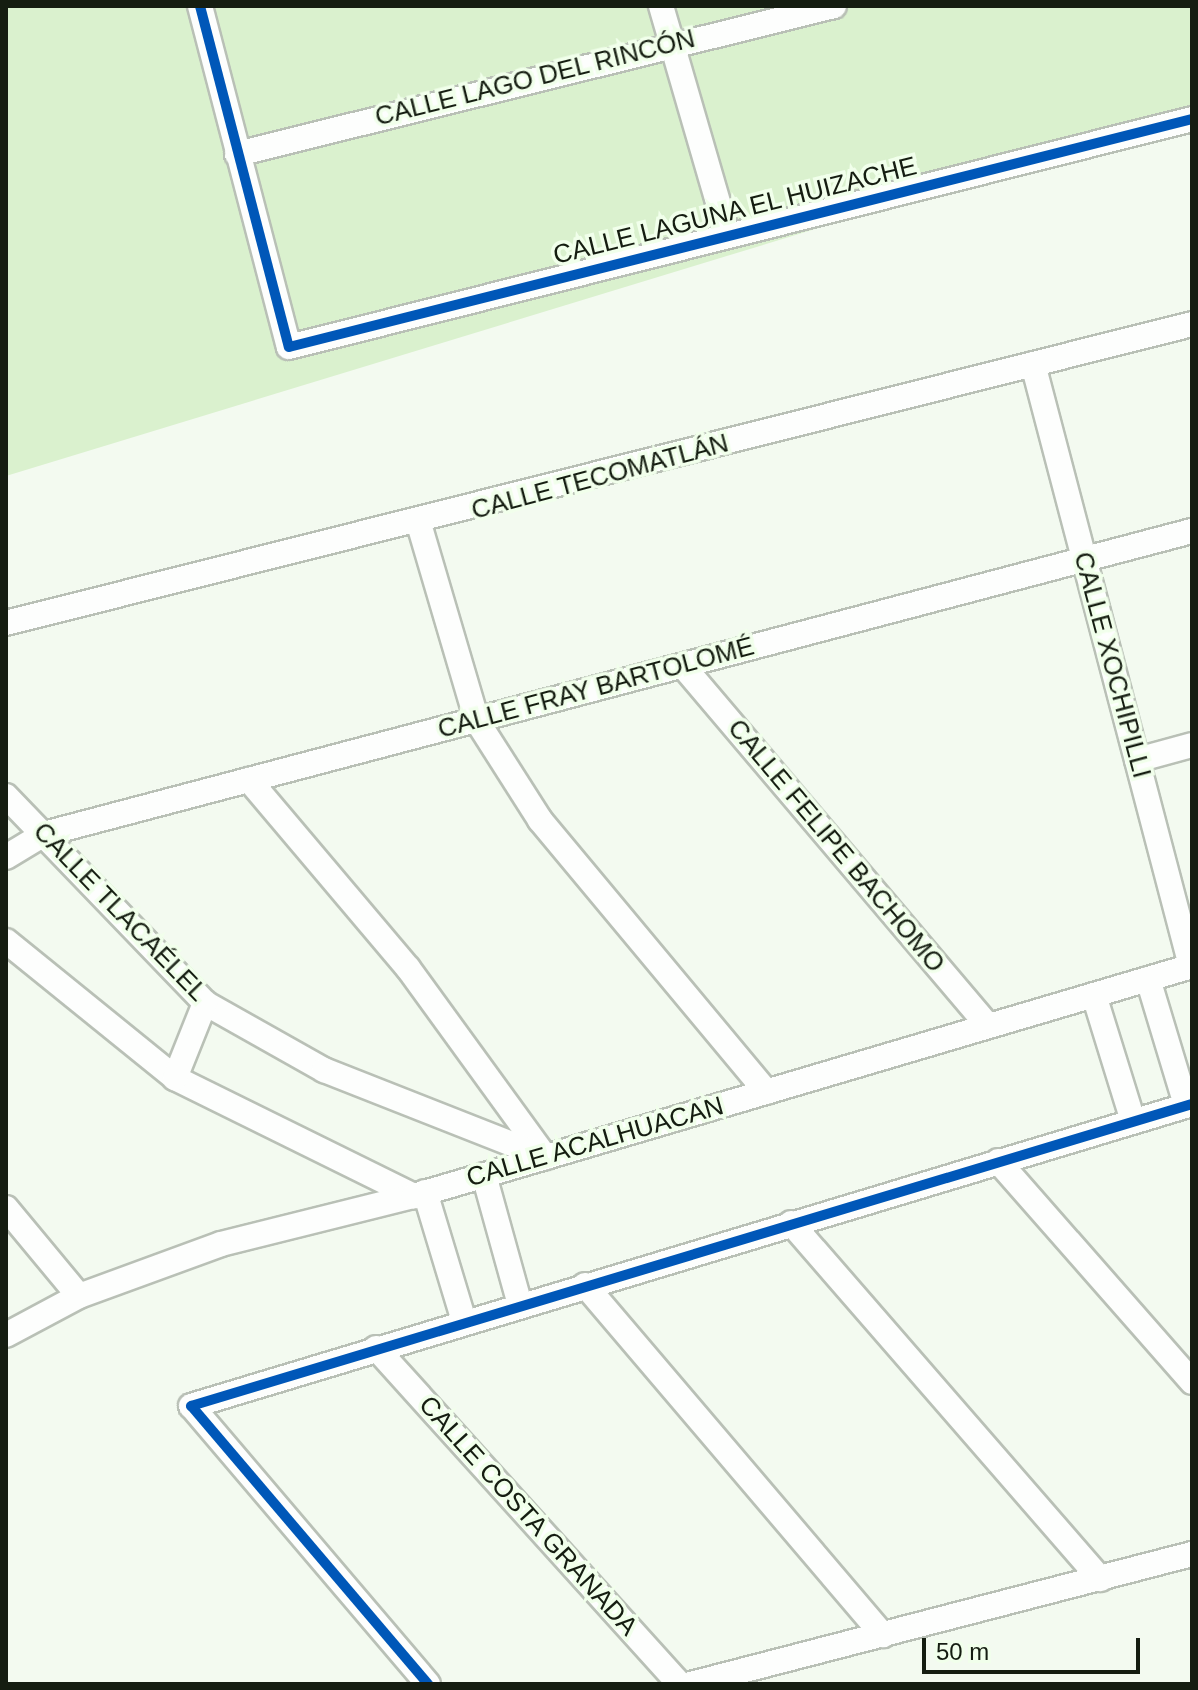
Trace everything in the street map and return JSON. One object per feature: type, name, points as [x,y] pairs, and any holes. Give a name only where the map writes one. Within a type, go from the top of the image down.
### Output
[{"type":"street","points":[[200,6],[237,154]]},
{"type":"street","points":[[661,6],[727,233]]},
{"type":"street","name":"CALLE LAGO DEL RINCÓN","points":[[237,154],[671,43],[834,6]]},
{"type":"street","name":"CALLE LAGUNA EL HUIZACHE","points":[[237,154],[289,347],[727,233],[1192,119]]},
{"type":"street","name":"CALLE TECOMATLÁN","points":[[6,623],[419,524],[1192,324]]},
{"type":"street","name":"CALLE XOCHIPILLI","points":[[1033,364],[1192,966]]},
{"type":"street","points":[[419,524],[477,721],[540,820],[767,1092]]},
{"type":"street","name":"CALLE FRAY BARTOLOMÉ","points":[[6,857],[44,834],[1192,531]]},
{"type":"street","name":"CALLE FELIPE BACHOMO","points":[[683,666],[988,1026]]},
{"type":"street","points":[[1137,760],[1192,745]]},
{"type":"street","points":[[249,780],[408,968],[545,1157]]},
{"type":"street","name":"CALLE TLACAÉLEL","points":[[6,796],[205,1003],[324,1070],[545,1157]]},
{"type":"street","points":[[6,941],[175,1078],[420,1194],[464,1321]]},
{"type":"street","name":"CALLE ACALHUACAN","points":[[6,1335],[79,1296],[221,1244],[420,1194],[1192,966]]},
{"type":"street","points":[[428,1684],[191,1406],[1189,1104],[1148,979]]},
{"type":"street","points":[[1094,995],[1133,1121]]},
{"type":"street","points":[[175,1078],[205,1003]]},
{"type":"street","points":[[998,1161],[1192,1382]]},
{"type":"street","points":[[484,1175],[520,1305]]},
{"type":"street","points":[[6,1208],[79,1296]]},
{"type":"street","points":[[791,1223],[1101,1579]]},
{"type":"street","points":[[585,1285],[883,1635]]},
{"type":"street","name":"CALLE COSTA GRANADA","points":[[376,1348],[680,1684]]},
{"type":"street","points":[[691,1684],[1192,1554]]},
{"type":"green space","points":[[6,6],[1192,6],[1192,114],[6,476]]},
{"type":"cycle path","points":[[200,6],[289,347],[1192,119]]},
{"type":"cycle path","points":[[428,1684],[191,1406],[1192,1104]]}]
